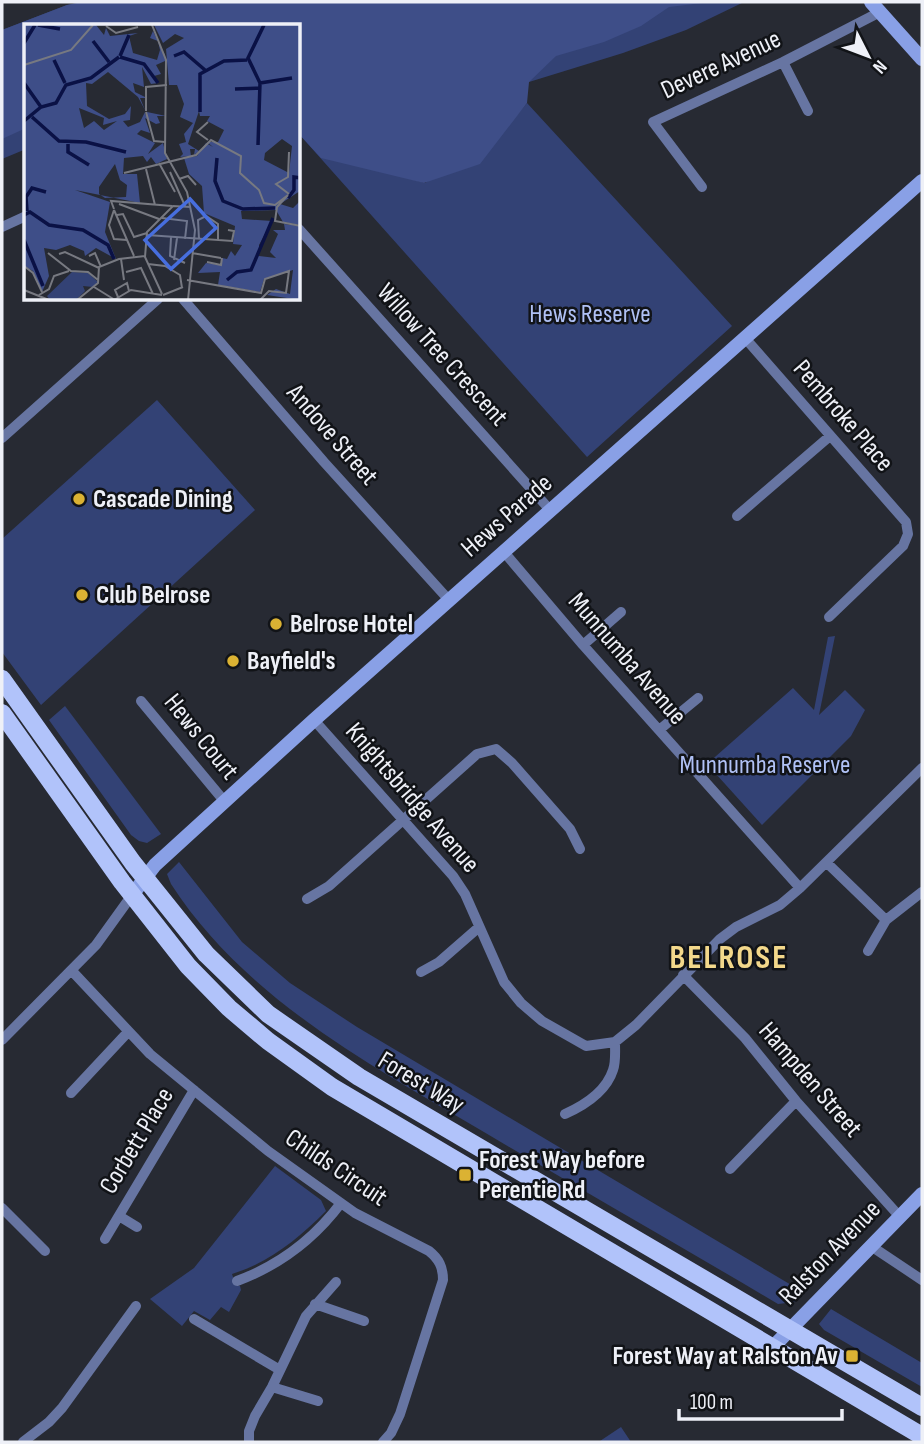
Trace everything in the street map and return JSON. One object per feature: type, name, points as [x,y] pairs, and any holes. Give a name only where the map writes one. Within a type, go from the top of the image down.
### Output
[{"type":"main road","name":"Forest Way","points":[[2,679],[188,934],[222,971],[268,1014],[306,1043],[359,1077],[922,1407]]},
{"type":"main road","name":"Forest Way","points":[[2,713],[132,895],[201,980],[244,1020],[302,1067],[922,1436]]},
{"type":"street","points":[[874,4],[922,59]]},
{"type":"street","name":"Devere Avenue","points":[[702,187],[653,122],[783,62],[874,4]]},
{"type":"street","points":[[783,62],[808,111]]},
{"type":"street","name":"Hews Parade","points":[[132,895],[144,877],[314,720],[922,181]]},
{"type":"street","points":[[2,227],[24,217]]},
{"type":"street","name":"Willow Tree Crescent","points":[[301,231],[551,511]]},
{"type":"street","points":[[2,438],[156,301]]},
{"type":"street","name":"Andove Street","points":[[185,301],[448,600]]},
{"type":"street","name":"Pembroke Place","points":[[745,338],[906,522],[908,534],[903,546],[829,617]]},
{"type":"street","points":[[737,516],[830,436]]},
{"type":"street","name":"Munnumba Avenue","points":[[504,552],[583,645],[800,888]]},
{"type":"street","points":[[583,645],[621,612]]},
{"type":"street","points":[[659,730],[698,698]]},
{"type":"street","name":"Hews Court","points":[[141,701],[225,802]]},
{"type":"street","name":"Knightsbridge Avenue","points":[[314,720],[453,876],[465,894],[504,982],[522,1003],[542,1021],[586,1046],[615,1042]]},
{"type":"street","points":[[307,899],[329,886],[477,754],[496,750],[512,762],[570,829],[580,849]]},
{"type":"street","points":[[565,1114],[579,1108],[602,1090],[614,1069],[615,1042],[636,1025],[720,939],[736,927],[780,905],[827,863],[922,768]]},
{"type":"street","points":[[827,863],[886,920]]},
{"type":"street","points":[[868,951],[886,920],[922,891]]},
{"type":"street","points":[[2,1040],[96,945],[132,895]]},
{"type":"street","points":[[421,972],[439,962],[478,928]]},
{"type":"street","name":"Childs Circuit","points":[[72,971],[150,1054],[268,1151],[355,1213],[436,1257],[443,1268],[443,1280],[400,1414],[391,1433],[383,1442]]},
{"type":"street","name":"Hampden Street","points":[[683,975],[745,1038],[796,1101],[900,1217]]},
{"type":"street","points":[[71,1093],[128,1032]]},
{"type":"street","name":"Corbett Place","points":[[105,1239],[194,1090]]},
{"type":"street","points":[[730,1169],[796,1101]]},
{"type":"street","name":"Ralston Avenue","points":[[773,1347],[922,1194]]},
{"type":"street","points":[[237,1281],[277,1263],[319,1231],[341,1203]]},
{"type":"street","points":[[2,1208],[45,1251]]},
{"type":"street","name":"Corbett Place","points":[[119,1216],[137,1227]]},
{"type":"street","points":[[871,1246],[922,1280]]},
{"type":"street","points":[[249,1442],[249,1432],[255,1416],[306,1316],[337,1282]]},
{"type":"street","points":[[315,1304],[364,1321]]},
{"type":"street","points":[[23,1442],[62,1408],[136,1306]]},
{"type":"street","points":[[194,1319],[280,1370]]},
{"type":"street","points":[[272,1387],[318,1401]]},
{"type":"green space","name":"Hews Reserve","points":[[82,2],[744,2],[686,30],[529,82],[407,178],[425,183],[503,132],[527,103],[732,326],[587,457],[301,136],[301,24],[24,24],[24,150],[2,159],[2,30],[67,5]]},
{"type":"green space","name":"Club Belrose","points":[[157,400],[255,510],[41,705],[2,652],[2,539]]},
{"type":"green space","name":"Munnumba Reserve","points":[[835,636],[819,715],[845,690],[865,710],[851,736],[762,825],[707,764],[793,688],[814,710],[828,637]]},
{"type":"green space","points":[[65,706],[161,834],[147,843],[131,835],[49,720]]},
{"type":"green space","points":[[179,862],[242,942],[290,983],[357,1027],[803,1292],[795,1302],[778,1304],[401,1083],[315,1028],[236,963],[201,925],[171,884],[167,874]]},
{"type":"green space","points":[[275,1166],[321,1200],[326,1211],[283,1248],[259,1263],[232,1274],[236,1286],[240,1286],[241,1290],[229,1312],[221,1307],[210,1320],[194,1311],[182,1326],[150,1299],[194,1268]]},
{"type":"green space","points":[[831,1309],[922,1363],[922,1387],[824,1330],[819,1324]]},
{"type":"green space","points":[[621,1427],[631,1442],[600,1441]]},
{"type":"shaded area","points":[[82,2],[711,2],[669,7],[641,26],[604,42],[556,56],[529,82],[527,103],[480,164],[424,183],[321,158],[301,136],[301,24],[24,24],[24,129],[2,139],[2,30],[67,5]]},
{"type":"place","name":"Cascade Dining","points":[[79,499]]},
{"type":"place","name":"Club Belrose","points":[[82,595]]},
{"type":"place","name":"Belrose Hotel","points":[[276,624]]},
{"type":"place","name":"Bayfield's","points":[[233,661]]},
{"type":"place","name":"Forest Way before Perentie Rd","points":[[465,1175]]},
{"type":"place","name":"Forest Way at Ralston Av","points":[[852,1356]]},
{"type":"district","name":"BELROSE","points":[[729,958]]}]
